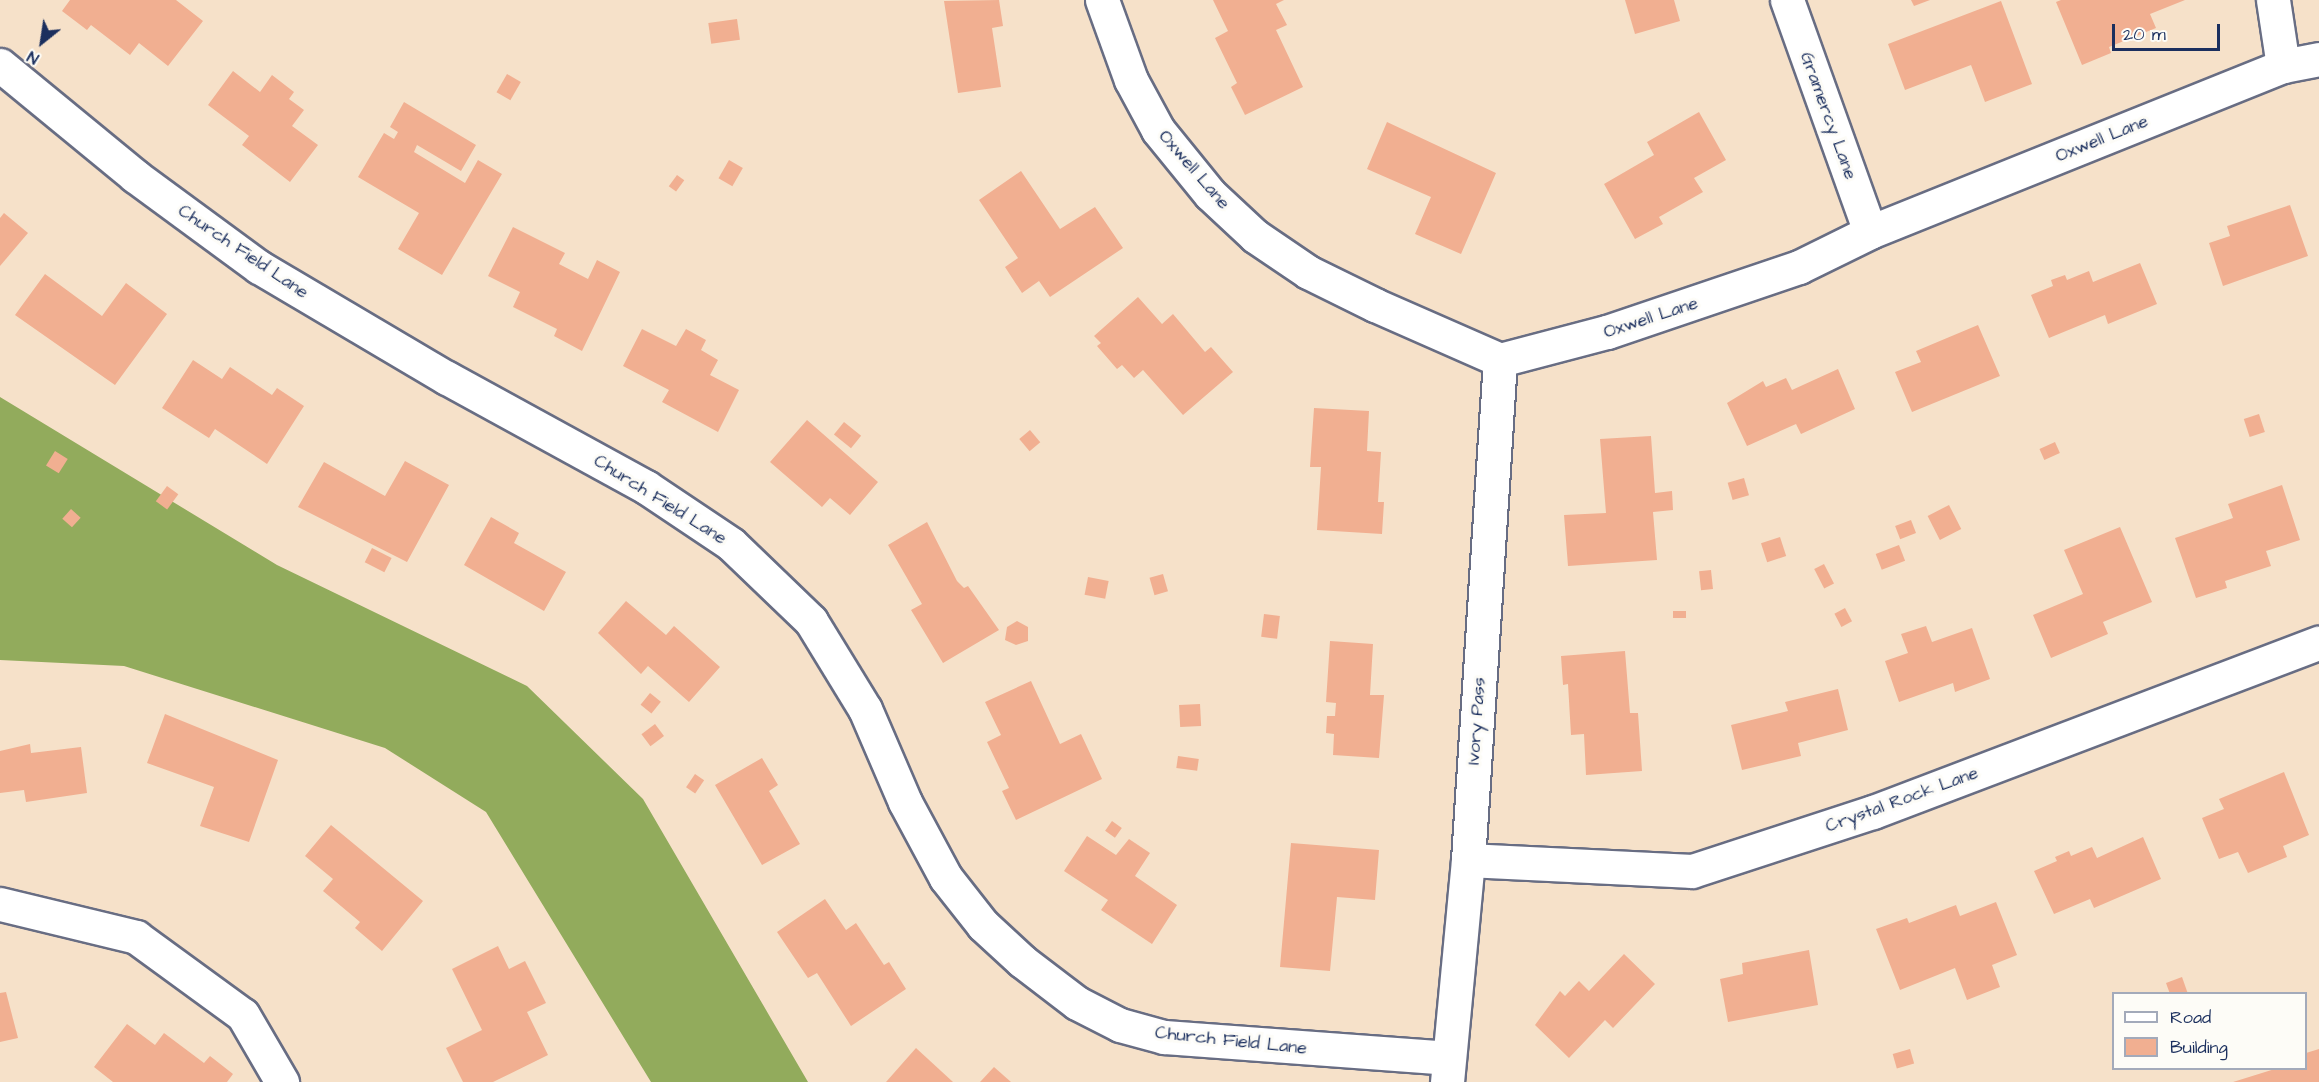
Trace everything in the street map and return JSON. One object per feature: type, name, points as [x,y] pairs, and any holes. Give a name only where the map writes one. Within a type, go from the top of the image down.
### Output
[{"type":"street","name":"Oxwell Lane","points":[[1102,0],[1131,80],[1158,130],[1210,194],[1254,236],[1308,272],[1365,301],[1500,360],[1607,332],[1716,297],[1799,267],[1870,232],[2283,66],[2319,59]]},
{"type":"street","name":"Gramercy Lane","points":[[1786,0],[1870,232]]},
{"type":"street","points":[[2272,0],[2283,66]]},
{"type":"street","name":"Church Field Lane","points":[[0,65],[135,176],[259,267],[447,378],[646,487],[703,522],[747,558],[811,621],[865,709],[905,802],[946,878],[991,932],[1077,1003],[1120,1025],[1164,1037],[1447,1070]]},
{"type":"street","name":"Ivory Pass","points":[[1447,1070],[1468,860],[1500,360]]},
{"type":"street","name":"Crystal Rock Lane","points":[[1468,860],[1692,871],[1873,812],[2319,643]]},
{"type":"street","points":[[0,904],[136,937],[243,1015],[282,1082]]},
{"type":"green space","points":[[0,397],[277,565],[527,686],[643,799],[808,1082],[651,1082],[486,812],[385,748],[124,666],[0,660]]},
{"type":"building","points":[[70,0],[176,0],[203,21],[168,66],[139,43],[130,55],[91,25],[87,30],[62,11]]},
{"type":"building","points":[[999,0],[1003,26],[992,28],[1001,87],[958,93],[944,1]]},
{"type":"building","points":[[1213,0],[1284,0],[1276,4],[1287,25],[1276,30],[1303,87],[1245,115],[1231,87],[1237,83],[1215,38],[1228,31]]},
{"type":"building","points":[[1625,0],[1674,0],[1680,21],[1635,34]]},
{"type":"building","points":[[1911,0],[1930,0],[1914,6]]},
{"type":"building","points":[[2061,0],[2185,0],[2150,14],[2156,28],[2109,47],[2111,53],[2082,65],[2056,2]]},
{"type":"building","points":[[2001,1],[2032,84],[1985,102],[1971,65],[1905,90],[1888,44]]},
{"type":"building","points":[[737,19],[740,40],[711,44],[708,23]]},
{"type":"building","points":[[233,71],[260,92],[272,75],[294,92],[289,99],[304,110],[292,126],[318,145],[290,182],[242,145],[249,136],[208,105]]},
{"type":"building","points":[[507,74],[521,82],[510,100],[496,92]]},
{"type":"building","points":[[404,102],[476,145],[461,171],[417,145],[414,152],[465,183],[478,160],[502,174],[442,275],[398,249],[419,213],[358,177],[384,133],[394,139],[398,132],[390,127]]},
{"type":"building","points":[[1699,112],[1726,160],[1694,178],[1703,192],[1659,217],[1663,224],[1635,239],[1604,184],[1654,155],[1647,142]]},
{"type":"building","points":[[1387,122],[1496,173],[1461,254],[1415,234],[1431,197],[1367,169]]},
{"type":"building","points":[[729,160],[743,168],[732,186],[718,178]]},
{"type":"building","points":[[1021,171],[1060,229],[1095,207],[1123,248],[1050,297],[1039,281],[1022,293],[1005,267],[1018,258],[979,200]]},
{"type":"building","points":[[677,175],[684,180],[676,192],[669,186]]},
{"type":"building","points":[[2290,205],[2308,256],[2223,286],[2209,243],[2230,236],[2227,226]]},
{"type":"building","points":[[4,213],[28,233],[0,266],[0,218]]},
{"type":"building","points":[[513,227],[565,253],[559,264],[588,279],[597,260],[620,272],[582,351],[554,336],[557,329],[513,307],[520,292],[488,276]]},
{"type":"building","points":[[2140,263],[2157,304],[2108,324],[2105,315],[2049,338],[2031,295],[2053,286],[2051,280],[2065,275],[2067,280],[2089,271],[2093,282]]},
{"type":"building","points":[[45,274],[102,316],[126,283],[167,314],[115,385],[15,315]]},
{"type":"building","points":[[1138,297],[1162,324],[1173,314],[1205,352],[1211,347],[1233,372],[1183,415],[1143,370],[1134,378],[1122,365],[1117,369],[1097,346],[1101,343],[1094,336]]},
{"type":"building","points":[[1978,325],[2000,376],[1912,412],[1895,372],[1921,362],[1916,351]]},
{"type":"building","points":[[642,329],[676,346],[686,329],[706,340],[701,350],[718,360],[710,375],[739,390],[718,432],[662,402],[669,390],[623,366]]},
{"type":"building","points":[[193,360],[222,379],[230,367],[272,395],[277,388],[304,406],[267,464],[215,429],[209,438],[162,408]]},
{"type":"building","points":[[1838,369],[1855,409],[1801,434],[1796,424],[1747,446],[1727,403],[1763,381],[1766,387],[1786,378],[1792,390]]},
{"type":"building","points":[[1314,408],[1369,411],[1367,451],[1381,452],[1378,502],[1384,502],[1382,534],[1317,530],[1321,467],[1310,467]]},
{"type":"building","points":[[2259,414],[2265,432],[2250,437],[2244,419]]},
{"type":"building","points":[[807,420],[878,482],[850,515],[830,498],[822,507],[770,462]]},
{"type":"building","points":[[844,422],[861,436],[851,448],[834,434]]},
{"type":"building","points":[[1030,430],[1040,442],[1030,451],[1019,439]]},
{"type":"building","points":[[1651,436],[1655,493],[1672,491],[1673,510],[1653,512],[1657,560],[1568,566],[1564,515],[1606,513],[1600,439]]},
{"type":"building","points":[[2055,442],[2060,453],[2044,460],[2039,449]]},
{"type":"building","points":[[55,451],[68,459],[59,473],[46,465]]},
{"type":"building","points":[[405,461],[449,485],[407,562],[298,507],[324,462],[385,496]]},
{"type":"building","points":[[1744,478],[1749,495],[1733,500],[1728,483]]},
{"type":"building","points":[[2282,485],[2300,540],[2266,551],[2271,566],[2225,581],[2227,588],[2196,598],[2175,538],[2233,518],[2228,504]]},
{"type":"building","points":[[167,486],[178,494],[167,510],[156,501]]},
{"type":"building","points":[[1949,505],[1961,529],[1940,540],[1928,516]]},
{"type":"building","points":[[71,509],[81,518],[72,527],[62,519]]},
{"type":"building","points":[[491,517],[519,533],[514,543],[566,572],[544,611],[464,565]]},
{"type":"building","points":[[1911,520],[1916,533],[1900,539],[1895,526]]},
{"type":"building","points":[[927,522],[957,581],[964,588],[968,586],[999,630],[943,663],[911,610],[922,604],[888,545]]},
{"type":"building","points":[[2120,527],[2152,602],[2103,622],[2108,634],[2051,658],[2033,615],[2083,594],[2064,550]]},
{"type":"building","points":[[1780,537],[1786,556],[1767,562],[1761,543]]},
{"type":"building","points":[[1899,545],[1905,561],[1882,570],[1876,554]]},
{"type":"building","points":[[372,548],[392,558],[384,572],[365,562]]},
{"type":"building","points":[[1824,564],[1834,584],[1824,589],[1814,569]]},
{"type":"building","points":[[1711,570],[1713,589],[1701,590],[1699,571]]},
{"type":"building","points":[[1163,574],[1168,591],[1155,595],[1150,578]]},
{"type":"building","points":[[1088,577],[1109,581],[1105,599],[1085,595]]},
{"type":"building","points":[[626,601],[666,635],[674,626],[720,667],[689,702],[648,666],[641,674],[598,633]]},
{"type":"building","points":[[1845,608],[1852,621],[1841,627],[1834,614]]},
{"type":"building","points":[[1673,611],[1686,611],[1686,618],[1673,618]]},
{"type":"building","points":[[1264,614],[1280,616],[1277,639],[1261,637]]},
{"type":"building","points":[[1017,621],[1028,627],[1028,641],[1016,645],[1005,640],[1007,627]]},
{"type":"building","points":[[1926,626],[1932,642],[1972,628],[1990,679],[1955,692],[1953,683],[1899,702],[1885,661],[1908,653],[1901,634]]},
{"type":"building","points":[[1330,641],[1373,644],[1370,695],[1384,695],[1379,758],[1333,755],[1334,734],[1326,733],[1327,716],[1335,716],[1336,703],[1326,702]]},
{"type":"building","points":[[1625,651],[1630,713],[1638,713],[1642,771],[1586,775],[1584,734],[1571,735],[1568,684],[1563,685],[1561,656]]},
{"type":"building","points":[[1031,681],[1060,744],[1081,734],[1102,779],[1016,820],[1002,791],[1009,788],[987,742],[1001,735],[985,702]]},
{"type":"building","points":[[1838,689],[1848,730],[1798,743],[1801,756],[1742,770],[1731,725],[1788,711],[1785,702]]},
{"type":"building","points":[[650,693],[661,702],[651,713],[641,705]]},
{"type":"building","points":[[1200,704],[1201,726],[1180,727],[1179,705]]},
{"type":"building","points":[[165,714],[278,760],[249,842],[200,826],[214,787],[147,763]]},
{"type":"building","points":[[655,724],[664,736],[650,746],[641,734]]},
{"type":"building","points":[[30,744],[31,753],[81,747],[87,793],[26,802],[24,790],[0,793],[0,751]]},
{"type":"building","points":[[1178,756],[1199,759],[1197,771],[1176,768]]},
{"type":"building","points":[[762,758],[778,785],[769,791],[800,844],[762,865],[715,785]]},
{"type":"building","points":[[2284,772],[2309,835],[2283,846],[2287,857],[2248,873],[2238,852],[2219,859],[2202,818],[2224,809],[2219,799]]},
{"type":"building","points":[[695,774],[704,780],[695,793],[686,787]]},
{"type":"building","points":[[1112,821],[1122,828],[1115,838],[1105,831]]},
{"type":"building","points":[[331,825],[423,901],[382,951],[355,928],[360,922],[323,891],[333,879],[305,856]]},
{"type":"building","points":[[1087,836],[1116,855],[1129,839],[1150,853],[1135,876],[1177,905],[1152,944],[1101,910],[1108,900],[1064,871]]},
{"type":"building","points":[[2143,837],[2161,879],[2094,908],[2090,899],[2054,914],[2034,871],[2057,861],[2055,857],[2069,851],[2071,856],[2092,847],[2097,858]]},
{"type":"building","points":[[1291,843],[1379,850],[1375,900],[1337,897],[1330,971],[1280,967]]},
{"type":"building","points":[[825,899],[846,930],[856,923],[884,965],[889,962],[906,989],[851,1026],[817,973],[808,978],[777,932]]},
{"type":"building","points":[[1996,902],[2017,955],[1992,965],[2000,987],[1967,1000],[1955,968],[1900,990],[1876,929],[1907,918],[1909,923],[1956,905],[1960,916]]},
{"type":"building","points":[[498,946],[509,969],[525,961],[546,1003],[527,1012],[548,1055],[493,1082],[463,1082],[446,1048],[482,1030],[452,969]]},
{"type":"building","points":[[1809,950],[1818,1005],[1728,1022],[1720,979],[1743,974],[1742,963]]},
{"type":"building","points":[[1624,954],[1655,984],[1613,1028],[1605,1020],[1569,1058],[1535,1025],[1560,991],[1565,996],[1579,981],[1589,991]]},
{"type":"building","points":[[2182,977],[2187,992],[2169,992],[2166,983]]},
{"type":"building","points":[[6,992],[18,1038],[0,1042],[0,993]]},
{"type":"building","points":[[127,1024],[155,1045],[164,1033],[204,1063],[210,1056],[233,1074],[227,1082],[113,1082],[94,1067]]},
{"type":"building","points":[[916,1048],[953,1082],[886,1082]]},
{"type":"building","points":[[1910,1049],[1914,1063],[1897,1068],[1893,1054]]},
{"type":"building","points":[[2319,1049],[2319,1082],[2233,1082],[2272,1070],[2307,1070],[2307,1053]]},
{"type":"building","points":[[994,1067],[1011,1082],[980,1082]]}]
